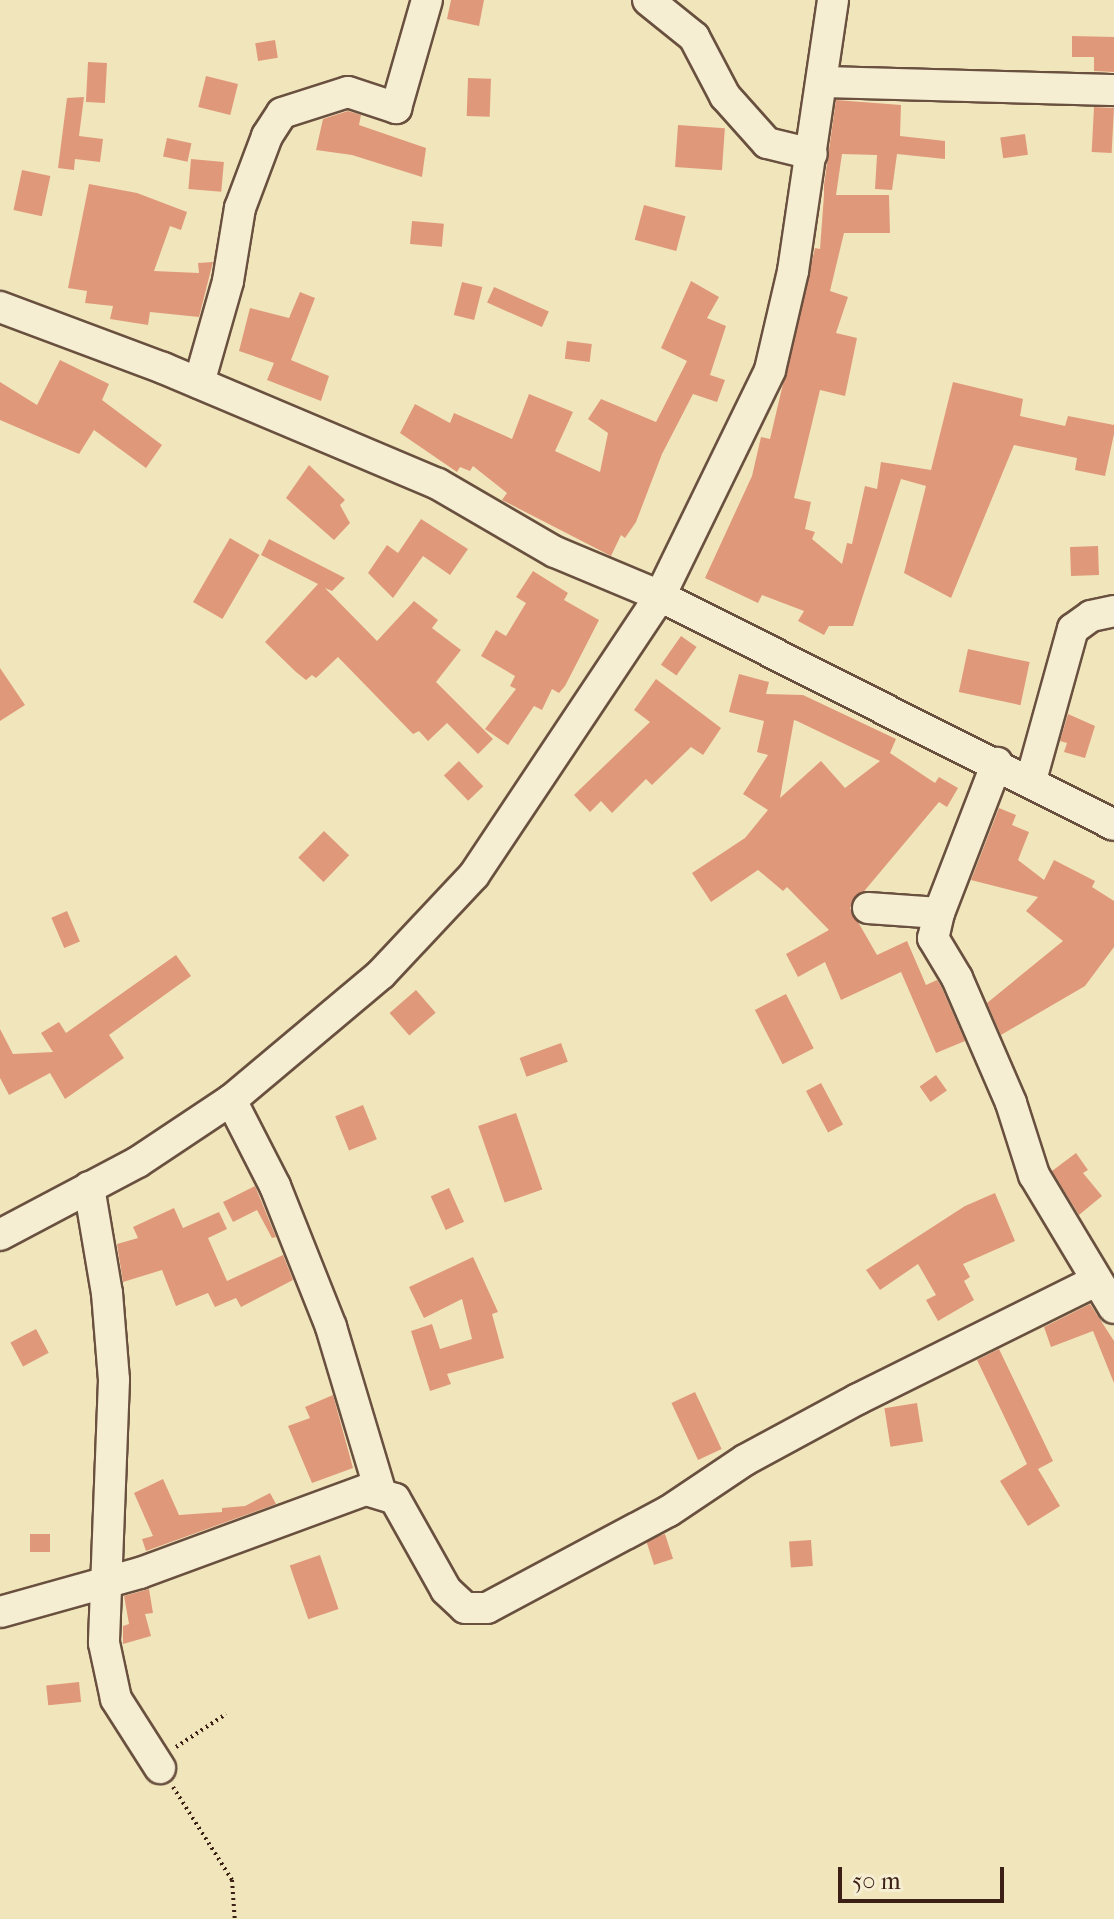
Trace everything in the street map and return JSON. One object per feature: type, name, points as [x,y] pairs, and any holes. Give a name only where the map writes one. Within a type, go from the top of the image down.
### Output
[{"type":"street","points":[[199,383],[228,281],[240,208],[267,136],[282,113],[348,92],[396,108],[427,0]]},
{"type":"street","points":[[648,0],[694,37],[725,96],[767,143],[812,154]]},
{"type":"street","points":[[0,1235],[138,1162],[231,1100],[381,974],[474,875],[660,596],[770,370],[793,271],[833,0]]},
{"type":"street","points":[[822,82],[1114,90]]},
{"type":"street","points":[[0,307],[199,383],[438,484],[555,552],[660,596],[1031,780],[1114,825]]},
{"type":"street","points":[[1031,780],[1073,629],[1091,616],[1114,611]]},
{"type":"street","points":[[997,763],[939,913],[933,938],[957,978],[1011,1103],[1034,1175],[1114,1308]]},
{"type":"street","points":[[868,908],[939,913]]},
{"type":"street","points":[[231,1100],[275,1186],[331,1327],[381,1494]]},
{"type":"street","points":[[89,1187],[107,1293],[114,1380],[104,1643],[116,1699],[160,1768]]},
{"type":"street","points":[[0,1612],[198,1553],[331,1500],[366,1490],[395,1499],[446,1590],[465,1608],[487,1608],[669,1511],[745,1460],[858,1399],[1096,1281]]},
{"type":"path","points":[[226,1714],[175,1747],[160,1768],[232,1880],[235,1919]]},
{"type":"building","points":[[451,0],[484,0],[479,26],[447,19]]},
{"type":"building","points":[[1072,36],[1114,37],[1114,72],[1094,71],[1094,57],[1072,57]]},
{"type":"building","points":[[275,40],[278,58],[258,61],[255,43]]},
{"type":"building","points":[[88,62],[107,63],[105,103],[86,102]]},
{"type":"building","points":[[206,76],[238,84],[230,115],[198,107]]},
{"type":"building","points":[[468,78],[491,79],[490,117],[467,116]]},
{"type":"building","points":[[84,97],[79,136],[103,139],[100,162],[75,159],[74,170],[58,168],[67,98]]},
{"type":"building","points":[[836,100],[901,105],[900,136],[945,141],[945,159],[897,154],[892,190],[875,189],[877,155],[842,154],[836,195],[889,195],[890,233],[844,233],[830,291],[848,297],[836,333],[857,338],[845,396],[820,390],[794,498],[811,502],[805,529],[815,532],[812,539],[842,564],[847,543],[852,544],[865,486],[877,489],[881,462],[931,470],[953,382],[1023,399],[1020,416],[1065,426],[1068,416],[1114,425],[1114,434],[1105,476],[1075,470],[1077,458],[1014,445],[951,598],[904,573],[926,486],[901,479],[853,626],[829,626],[824,635],[798,621],[804,611],[762,595],[758,603],[705,578],[752,476],[761,437],[770,439],[815,248],[820,249]]},
{"type":"building","points":[[1094,107],[1114,108],[1112,153],[1092,152]]},
{"type":"building","points":[[348,111],[361,115],[359,125],[426,148],[422,177],[352,155],[316,150],[323,119]]},
{"type":"building","points":[[678,125],[725,128],[722,170],[675,167]]},
{"type":"building","points":[[1025,134],[1028,155],[1003,158],[1000,137]]},
{"type":"building","points":[[167,138],[191,143],[188,162],[163,157]]},
{"type":"building","points":[[191,159],[224,162],[221,192],[188,189]]},
{"type":"building","points":[[22,170],[50,176],[42,216],[13,210]]},
{"type":"building","points":[[89,184],[137,193],[187,212],[181,230],[170,226],[154,271],[199,273],[198,263],[213,262],[199,317],[150,312],[148,325],[110,319],[113,306],[85,303],[87,291],[68,288]]},
{"type":"building","points":[[644,205],[686,216],[676,251],[635,240]]},
{"type":"building","points":[[412,221],[444,224],[442,247],[410,244]]},
{"type":"building","points":[[691,281],[719,297],[707,318],[726,326],[710,375],[725,380],[717,402],[693,394],[662,454],[636,522],[625,538],[621,535],[611,556],[502,500],[507,493],[473,466],[470,471],[460,467],[457,472],[400,433],[415,404],[450,423],[454,413],[512,439],[529,394],[573,412],[555,451],[600,472],[608,433],[588,419],[601,399],[656,422],[687,361],[661,348]]},
{"type":"building","points":[[462,282],[482,287],[474,320],[454,315]]},
{"type":"building","points":[[494,287],[549,311],[542,327],[487,303]]},
{"type":"building","points":[[300,292],[315,298],[291,360],[329,376],[321,401],[267,380],[274,363],[239,351],[250,308],[289,318]]},
{"type":"building","points":[[567,341],[592,344],[590,362],[565,359]]},
{"type":"building","points":[[60,360],[109,384],[102,400],[162,445],[146,468],[94,430],[79,454],[0,420],[0,382],[37,405]]},
{"type":"building","points":[[309,465],[345,500],[340,505],[350,523],[334,540],[286,498]]},
{"type":"building","points":[[421,519],[468,549],[450,575],[423,556],[393,598],[368,573],[387,545],[398,553]]},
{"type":"building","points":[[230,538],[259,555],[222,619],[193,602]]},
{"type":"building","points":[[269,539],[345,578],[332,591],[325,588],[377,641],[414,601],[438,620],[432,628],[461,650],[436,682],[493,739],[478,754],[447,723],[428,741],[419,731],[413,734],[338,657],[316,678],[312,675],[306,680],[296,672],[265,642],[318,584],[261,555]]},
{"type":"building","points":[[1098,546],[1099,575],[1071,576],[1070,547]]},
{"type":"building","points":[[533,571],[568,593],[564,600],[599,620],[565,686],[559,693],[552,689],[542,710],[534,706],[508,745],[485,729],[516,689],[510,686],[515,676],[481,656],[496,630],[506,636],[526,603],[516,597]]},
{"type":"building","points":[[681,636],[697,647],[676,676],[661,665]]},
{"type":"building","points":[[968,649],[1030,662],[1020,705],[959,692]]},
{"type":"building","points":[[0,668],[25,705],[0,721]]},
{"type":"building","points":[[739,674],[769,682],[766,694],[803,695],[896,739],[890,753],[935,783],[939,777],[958,788],[947,807],[939,802],[850,908],[877,955],[907,941],[926,985],[937,980],[941,986],[965,1041],[936,1053],[901,972],[841,1000],[825,962],[798,977],[786,954],[829,930],[787,887],[783,891],[758,870],[711,902],[692,873],[745,838],[768,810],[743,794],[768,755],[757,752],[764,721],[729,712]],"holes":[[[794,720],[880,761],[845,788],[821,761],[780,798]]]},
{"type":"building","points":[[656,679],[721,728],[703,755],[691,747],[652,785],[646,779],[612,813],[601,801],[590,812],[574,795],[650,722],[634,710]]},
{"type":"building","points":[[1068,714],[1095,726],[1085,758],[1064,752],[1067,743],[1060,741]]},
{"type":"building","points":[[459,761],[483,786],[468,801],[444,776]]},
{"type":"building","points":[[999,808],[1016,815],[1012,825],[1029,832],[1018,860],[1044,880],[1054,860],[1095,881],[1092,887],[1114,901],[1114,947],[1085,986],[1001,1035],[987,1003],[1063,941],[1026,911],[1038,897],[971,880]]},
{"type":"building","points":[[324,831],[349,855],[323,882],[298,858]]},
{"type":"building","points":[[67,911],[80,941],[64,948],[51,918]]},
{"type":"building","points":[[176,955],[191,976],[109,1035],[124,1058],[65,1099],[50,1073],[9,1095],[0,1078],[0,1029],[13,1054],[53,1052],[41,1033],[59,1022],[66,1033]]},
{"type":"building","points":[[416,990],[436,1013],[409,1036],[390,1013]]},
{"type":"building","points":[[786,994],[814,1048],[783,1064],[755,1010]]},
{"type":"building","points":[[561,1043],[568,1062],[526,1077],[520,1058]]},
{"type":"building","points":[[936,1075],[947,1091],[931,1102],[920,1086]]},
{"type":"building","points":[[821,1083],[843,1124],[828,1132],[806,1091]]},
{"type":"building","points":[[363,1105],[377,1139],[349,1151],[335,1116]]},
{"type":"building","points":[[516,1113],[542,1190],[505,1203],[478,1126]]},
{"type":"building","points":[[1076,1153],[1088,1170],[1083,1173],[1102,1196],[1079,1215],[1052,1171]]},
{"type":"building","points":[[255,1186],[276,1237],[272,1238],[257,1210],[233,1222],[223,1202]]},
{"type":"building","points":[[449,1188],[464,1222],[446,1230],[431,1196]]},
{"type":"building","points":[[995,1193],[1015,1241],[963,1264],[970,1277],[964,1281],[974,1300],[938,1321],[926,1300],[936,1295],[918,1264],[880,1290],[866,1270],[965,1206]]},
{"type":"building","points":[[174,1208],[183,1228],[219,1212],[227,1229],[208,1238],[227,1281],[283,1255],[293,1280],[241,1307],[236,1298],[215,1307],[208,1293],[176,1306],[162,1270],[123,1282],[117,1244],[138,1238],[133,1227]]},
{"type":"building","points":[[473,1257],[498,1312],[492,1314],[504,1358],[447,1374],[451,1384],[430,1391],[411,1331],[432,1324],[440,1349],[472,1339],[462,1299],[424,1318],[409,1287]]},
{"type":"building","points":[[1090,1304],[1114,1341],[1114,1383],[1093,1331],[1051,1347],[1044,1327]]},
{"type":"building","points":[[36,1329],[49,1353],[23,1366],[10,1343]]},
{"type":"building","points":[[999,1349],[1053,1461],[1038,1469],[1060,1506],[1028,1526],[1000,1481],[1027,1464],[977,1360]]},
{"type":"building","points":[[695,1392],[722,1449],[698,1460],[671,1403]]},
{"type":"building","points":[[333,1395],[353,1468],[312,1483],[288,1426],[310,1418],[305,1407]]},
{"type":"building","points":[[917,1403],[923,1442],[891,1447],[884,1408]]},
{"type":"building","points":[[163,1479],[179,1515],[222,1512],[222,1508],[245,1506],[270,1493],[276,1504],[146,1551],[142,1539],[153,1536],[134,1493]]},
{"type":"building","points":[[30,1534],[50,1534],[50,1552],[30,1552]]},
{"type":"building","points":[[665,1534],[673,1559],[654,1565],[646,1540]]},
{"type":"building","points":[[811,1540],[813,1566],[791,1567],[789,1542]]},
{"type":"building","points":[[320,1555],[339,1609],[308,1619],[290,1565]]},
{"type":"building","points":[[149,1589],[153,1613],[145,1614],[151,1636],[123,1644],[123,1626],[129,1624],[124,1596]]},
{"type":"building","points":[[79,1682],[81,1702],[48,1705],[46,1685]]}]
